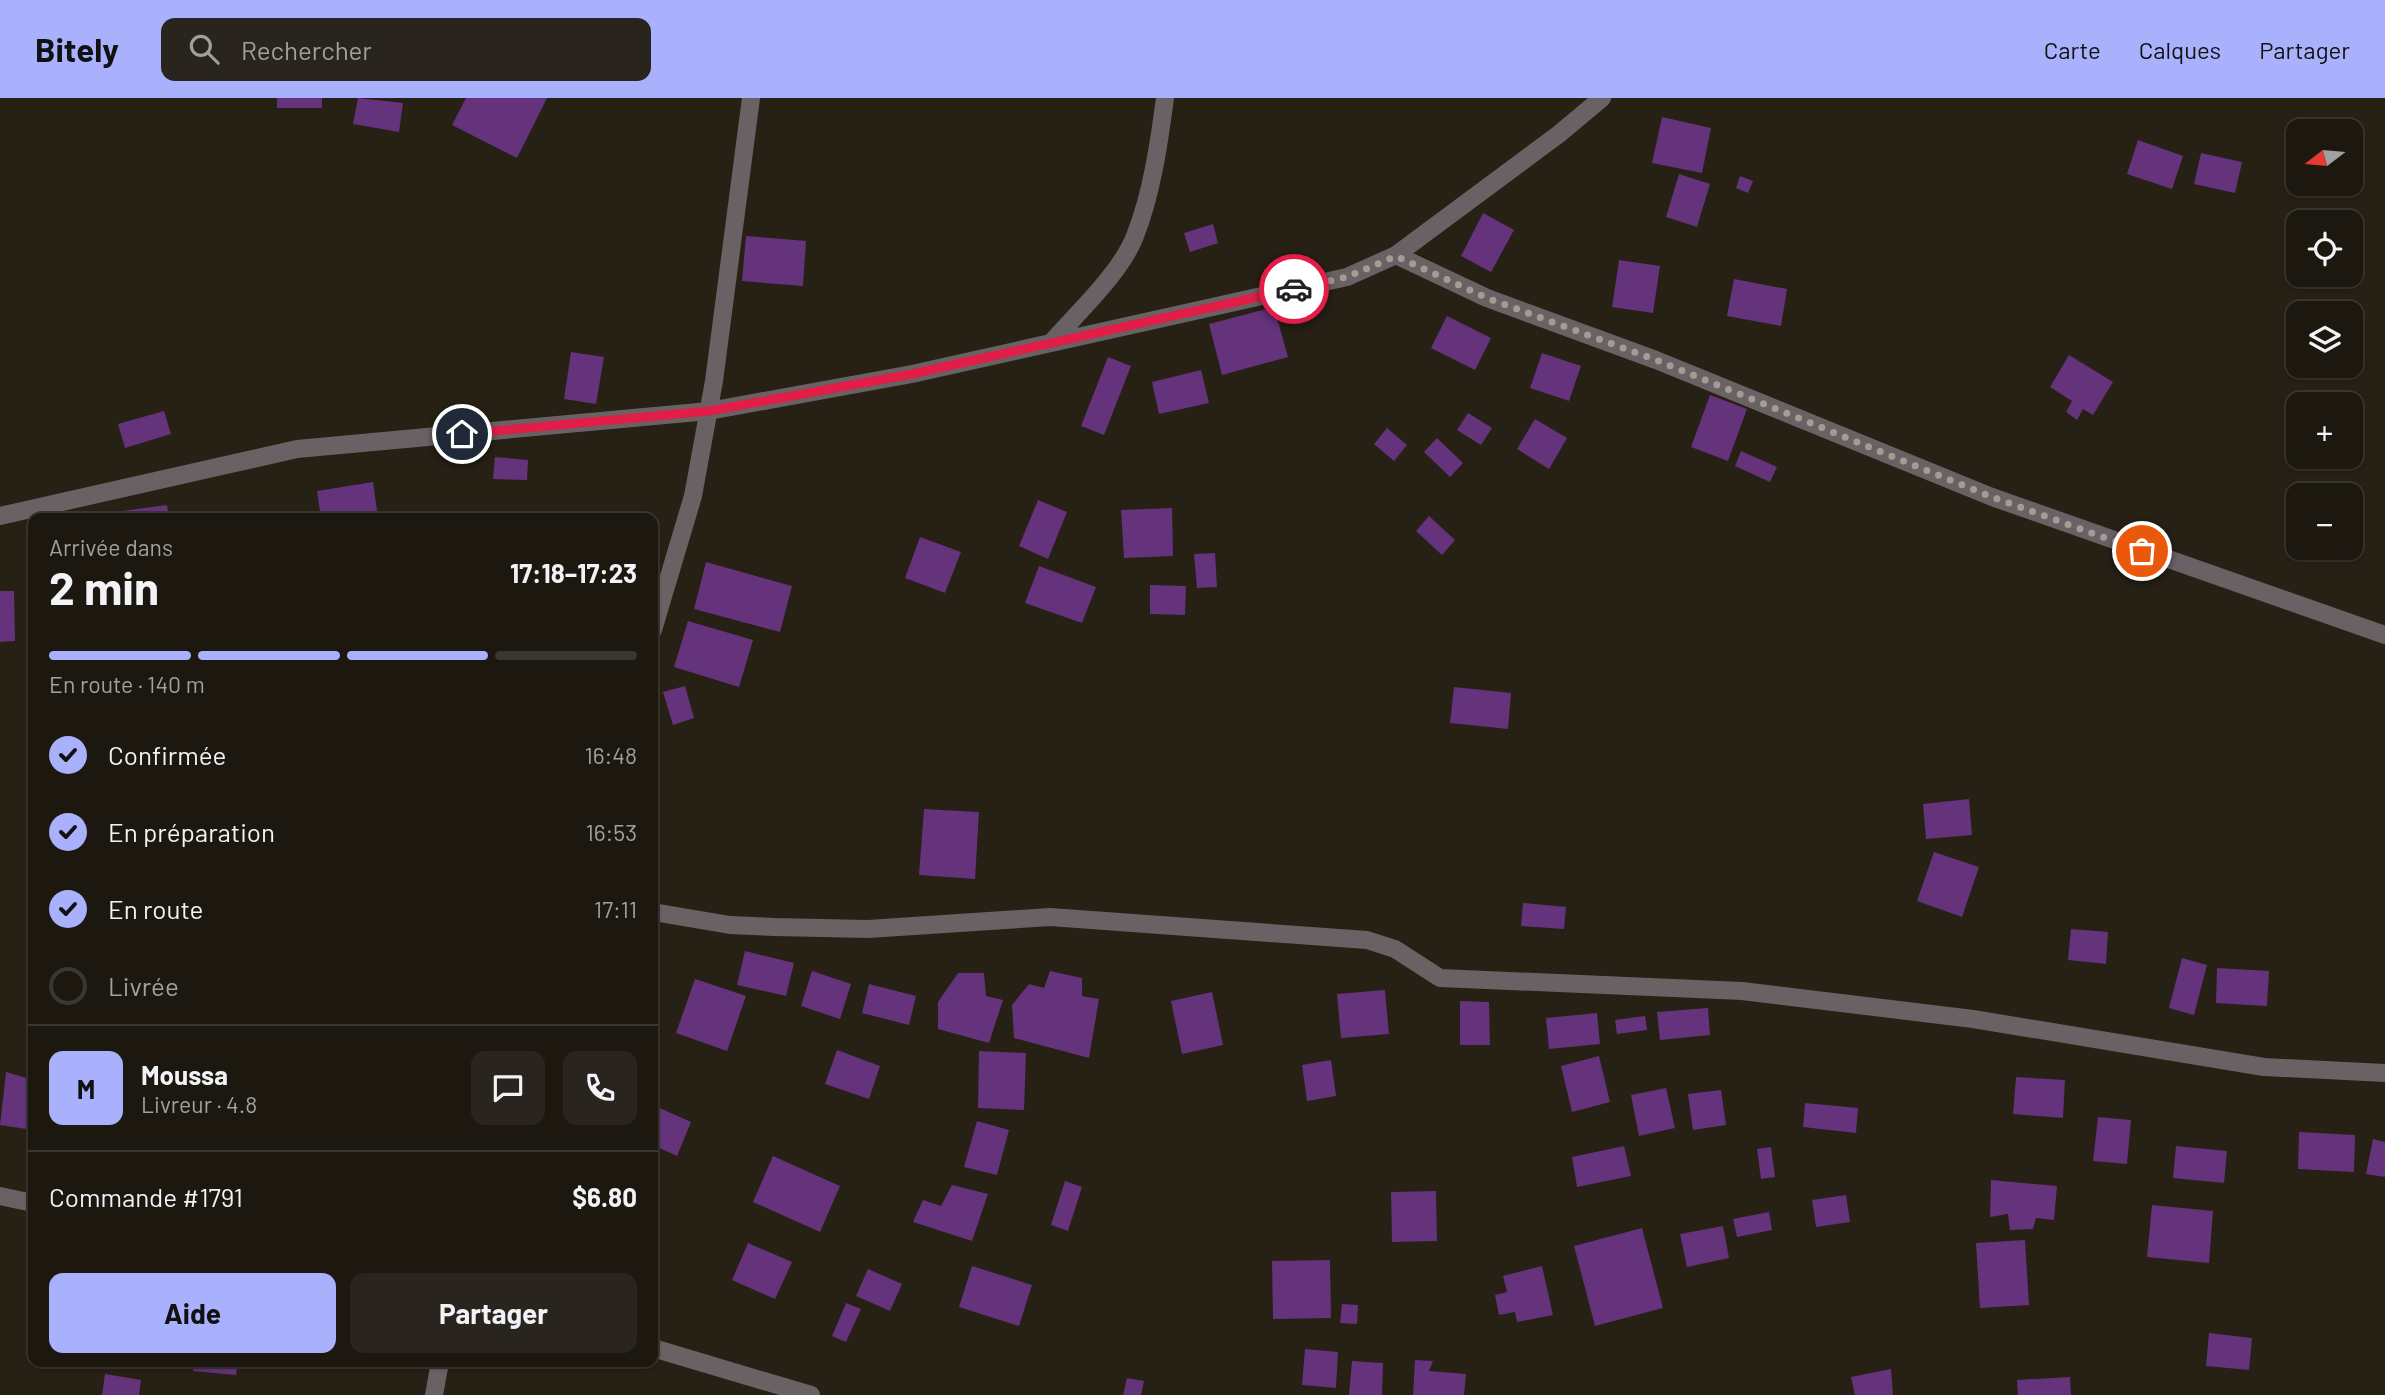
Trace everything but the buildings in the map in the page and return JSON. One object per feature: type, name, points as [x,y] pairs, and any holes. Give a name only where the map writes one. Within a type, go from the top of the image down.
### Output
[{"type":"street","points":[[658,613],[693,496],[709,411],[751,98]]},
{"type":"street","points":[[1051,343],[1118,266],[1135,238],[1158,147],[1165,98]]},
{"type":"street","points":[[0,516],[297,449],[709,411],[912,374],[1347,277],[1396,256],[1559,134],[1602,98]]},
{"type":"street","points":[[1396,256],[1487,298],[1656,360],[1992,497],[2385,635]]},
{"type":"street","points":[[658,913],[741,926],[868,929],[1050,917],[1367,940],[1395,949],[1440,978],[1742,991],[1973,1019],[2264,1067],[2385,1073]]},
{"type":"street","points":[[0,1196],[28,1202]]},
{"type":"street","points":[[658,1349],[811,1395]]},
{"type":"street","points":[[434,1395],[439,1367]]},
{"type":"way so far","points":[[1294,289],[1347,277],[1396,256],[1487,298],[1656,360],[1992,497],[2142,551]]},
{"type":"route","points":[[462,434],[709,411],[912,374],[1294,289]]}]
